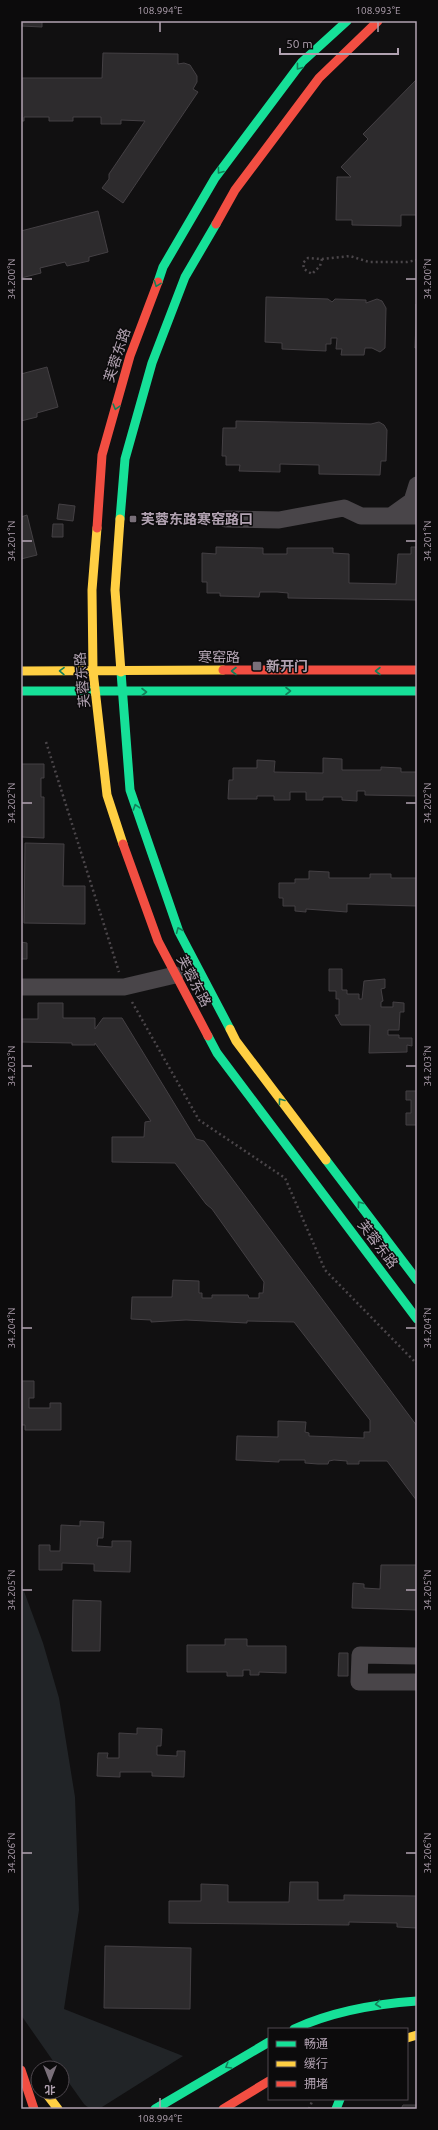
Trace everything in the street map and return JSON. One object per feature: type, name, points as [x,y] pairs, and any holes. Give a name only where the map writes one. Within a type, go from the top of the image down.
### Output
[{"type":"main road","name":"芙蓉东路","points":[[347,21],[302,62],[215,178],[163,267],[130,356],[102,455],[92,590],[93,671],[107,795],[133,875],[155,934],[175,975],[217,1053],[417,1319]]},
{"type":"main road","name":"芙蓉东路","points":[[378,21],[315,84],[235,190],[185,277],[152,363],[125,459],[115,590],[123,692],[122,704],[130,790],[179,932],[236,1041],[417,1280]]},
{"type":"main road","name":"寒窑路","points":[[21,670],[417,670]]},
{"type":"main road","points":[[21,691],[417,691]]},
{"type":"main road","points":[[296,2028],[331,2014],[355,2007],[417,2001]]},
{"type":"main road","points":[[155,2109],[268,2043]]},
{"type":"main road","points":[[21,2059],[30,2071]]},
{"type":"main road","points":[[21,2070],[34,2109]]},
{"type":"main road","points":[[223,2109],[268,2081]]},
{"type":"main road","points":[[52,2100],[58,2109]]},
{"type":"street","points":[[391,516],[412,501],[417,485]]},
{"type":"street","points":[[226,519],[279,520],[344,508],[361,516],[417,516]]},
{"type":"street","points":[[21,987],[124,987],[175,975]]},
{"type":"street","points":[[417,1656],[360,1655],[359,1682],[417,1682]]},
{"type":"path","points":[[322,259],[320,266],[312,274],[304,269],[303,263],[308,258],[322,259],[350,256],[369,262],[407,262],[417,260]]},
{"type":"path","points":[[46,742],[124,987],[199,1120],[285,1178],[325,1270],[417,1364]]},
{"type":"shaded area","points":[[21,1583],[43,1643],[59,1698],[75,1797],[79,1910],[64,2009],[183,2056],[102,2107],[90,2108],[84,2104],[70,2084],[70,2060],[52,2060],[21,2015]]},
{"type":"building","points":[[21,21],[42,21],[42,27],[21,26]]},
{"type":"building","points":[[103,53],[178,54],[178,64],[184,63],[190,65],[197,76],[197,82],[193,89],[198,92],[123,203],[102,188],[109,179],[109,174],[145,121],[121,120],[121,124],[101,124],[101,117],[73,117],[73,121],[49,121],[49,117],[24,117],[24,121],[21,121],[21,78],[102,78]]},
{"type":"building","points":[[417,79],[417,226],[416,215],[401,215],[401,226],[352,225],[352,220],[336,220],[337,177],[351,177],[341,167],[368,139],[363,134]]},
{"type":"building","points":[[98,211],[108,252],[89,257],[89,261],[67,266],[65,262],[40,268],[41,273],[21,278],[21,231]]},
{"type":"building","points":[[266,297],[328,299],[332,302],[335,299],[366,300],[366,303],[377,299],[382,301],[386,308],[385,348],[380,352],[372,348],[365,348],[364,355],[341,355],[342,349],[336,349],[337,338],[331,338],[331,344],[326,344],[326,351],[282,349],[282,343],[265,342]]},
{"type":"building","points":[[416,304],[417,348],[415,348],[416,321]]},
{"type":"building","points":[[47,367],[58,407],[37,413],[37,417],[21,421],[21,374]]},
{"type":"building","points":[[236,421],[371,424],[379,422],[384,425],[387,430],[386,461],[381,461],[380,475],[319,474],[319,465],[280,464],[280,472],[239,471],[240,465],[226,465],[226,456],[222,456],[223,428],[236,428]]},
{"type":"building","points":[[59,504],[75,506],[73,521],[57,519]]},
{"type":"building","points":[[27,515],[37,555],[21,559],[21,517]]},
{"type":"building","points":[[53,524],[63,524],[63,537],[52,537]]},
{"type":"building","points":[[216,547],[263,548],[263,554],[287,554],[287,548],[333,548],[333,553],[349,554],[349,583],[396,584],[398,554],[411,554],[411,547],[417,547],[417,600],[288,598],[288,593],[277,592],[260,592],[259,597],[220,596],[220,593],[207,593],[207,582],[202,582],[202,553],[216,554]]},
{"type":"building","points":[[323,758],[342,759],[342,770],[381,770],[381,767],[401,768],[401,772],[417,772],[417,796],[365,795],[365,791],[357,791],[357,801],[342,800],[342,797],[323,797],[323,800],[306,800],[306,792],[290,792],[290,800],[274,800],[274,796],[257,796],[257,799],[228,799],[229,780],[233,780],[233,768],[257,768],[257,760],[275,761],[274,772],[323,773]]},
{"type":"building","points":[[21,764],[44,764],[44,778],[41,778],[41,797],[44,797],[44,838],[21,837]]},
{"type":"building","points":[[25,843],[64,844],[63,886],[85,886],[85,924],[24,923]]},
{"type":"building","points":[[309,871],[329,872],[329,878],[370,878],[370,874],[391,874],[391,878],[417,878],[417,906],[347,904],[347,912],[306,909],[306,912],[295,911],[295,906],[283,906],[283,898],[279,898],[279,883],[295,883],[295,879],[309,879]]},
{"type":"building","points":[[21,942],[27,943],[27,959],[21,959]]},
{"type":"building","points":[[329,969],[342,969],[342,990],[347,990],[347,994],[359,994],[359,999],[362,999],[364,981],[385,979],[385,988],[381,989],[383,1001],[381,1002],[381,1007],[393,1007],[393,1002],[404,1003],[404,1012],[400,1012],[399,1030],[388,1030],[388,1035],[399,1035],[399,1038],[412,1038],[412,1046],[407,1045],[407,1052],[369,1053],[370,1025],[341,1025],[335,1015],[339,1015],[339,999],[336,999],[336,991],[329,991]]},
{"type":"building","points":[[38,1003],[63,1003],[63,1018],[95,1018],[95,1029],[103,1018],[122,1018],[196,1139],[204,1141],[417,1426],[417,1501],[387,1461],[359,1461],[359,1464],[347,1464],[347,1461],[334,1460],[329,1461],[328,1464],[318,1464],[305,1463],[305,1460],[279,1460],[279,1462],[236,1460],[237,1436],[278,1437],[278,1421],[306,1422],[305,1432],[309,1433],[309,1436],[364,1438],[364,1432],[370,1432],[370,1420],[294,1322],[247,1321],[247,1323],[186,1320],[151,1322],[151,1320],[131,1319],[132,1297],[172,1297],[173,1280],[199,1281],[199,1293],[202,1293],[202,1298],[212,1298],[212,1295],[248,1295],[249,1298],[259,1298],[259,1293],[263,1293],[264,1282],[212,1209],[206,1204],[175,1163],[112,1162],[112,1137],[144,1137],[145,1122],[151,1121],[95,1043],[95,1045],[72,1045],[72,1043],[21,1042],[21,1019],[38,1019]]},
{"type":"building","points":[[406,1091],[417,1091],[417,1125],[406,1125],[406,1113],[411,1113],[411,1100],[406,1100]]},
{"type":"building","points":[[21,1381],[34,1381],[34,1398],[29,1398],[29,1408],[50,1408],[50,1403],[61,1403],[61,1430],[25,1430],[25,1425],[21,1425]]},
{"type":"building","points":[[80,1521],[104,1522],[103,1538],[98,1538],[97,1546],[112,1547],[112,1541],[131,1541],[130,1572],[94,1571],[94,1564],[62,1563],[62,1570],[39,1570],[39,1545],[50,1545],[50,1551],[60,1551],[61,1525],[80,1526]]},
{"type":"building","points":[[381,1565],[417,1565],[417,1610],[352,1608],[353,1583],[364,1584],[364,1588],[380,1589]]},
{"type":"building","points":[[73,1600],[101,1601],[100,1651],[72,1651]]},
{"type":"building","points":[[225,1639],[247,1639],[247,1646],[286,1646],[286,1673],[259,1672],[259,1675],[250,1675],[250,1670],[243,1670],[243,1676],[227,1676],[227,1672],[187,1672],[187,1645],[225,1645]]},
{"type":"building","points":[[339,1653],[348,1653],[348,1676],[338,1676]]},
{"type":"building","points":[[137,1728],[162,1729],[161,1746],[157,1746],[157,1755],[177,1756],[177,1751],[185,1751],[184,1777],[152,1776],[152,1772],[120,1772],[120,1777],[97,1776],[98,1753],[108,1753],[107,1758],[119,1758],[119,1733],[137,1734]]},
{"type":"building","points":[[290,1882],[318,1882],[318,1900],[344,1900],[344,1895],[417,1896],[417,1928],[397,1927],[397,1923],[349,1922],[349,1925],[169,1923],[169,1901],[201,1901],[201,1884],[228,1885],[228,1902],[289,1902]]},
{"type":"building","points":[[105,1946],[191,1948],[190,2009],[104,2008]]},
{"type":"building","points":[[403,2105],[417,2105],[417,2109],[401,2109]]},
{"type":"traffic: fast","points":[[158,282],[163,267],[215,178],[302,62],[347,21]]},
{"type":"traffic: fast","points":[[120,519],[125,459],[152,363],[185,277],[216,224]]},
{"type":"traffic: fast","points":[[121,672],[130,790],[179,932],[230,1029]]},
{"type":"traffic: fast","points":[[21,691],[417,691]]},
{"type":"traffic: fast","points":[[208,1036],[217,1053],[417,1319]]},
{"type":"traffic: fast","points":[[326,1160],[417,1280]]},
{"type":"traffic: fast","points":[[296,2028],[324,2017],[354,2009],[417,2001]]},
{"type":"traffic: fast","points":[[155,2109],[268,2043]]},
{"type":"traffic: fast","points":[[336,2109],[340,2100]]},
{"type":"traffic: slow","points":[[120,519],[115,590],[121,672]]},
{"type":"traffic: slow","points":[[97,528],[92,590],[93,671],[107,795],[123,844]]},
{"type":"traffic: slow","points":[[21,671],[223,670]]},
{"type":"traffic: slow","points":[[230,1029],[236,1041],[326,1160]]},
{"type":"traffic: slow","points":[[408,2038],[417,2035]]},
{"type":"traffic: slow","points":[[51,2100],[58,2109]]},
{"type":"traffic: jam","points":[[216,224],[235,190],[319,78],[378,21]]},
{"type":"traffic: jam","points":[[97,528],[102,455],[130,356],[158,282]]},
{"type":"traffic: jam","points":[[223,670],[417,670]]},
{"type":"traffic: jam","points":[[123,844],[158,941],[208,1036]]},
{"type":"traffic: jam","points":[[21,2070],[34,2109]]},
{"type":"traffic: jam","points":[[223,2109],[268,2082]]},
{"type":"place","name":"芙蓉东路寒窑路口","points":[[133,519]]},
{"type":"place","name":"新开门","points":[[257,666]]}]
